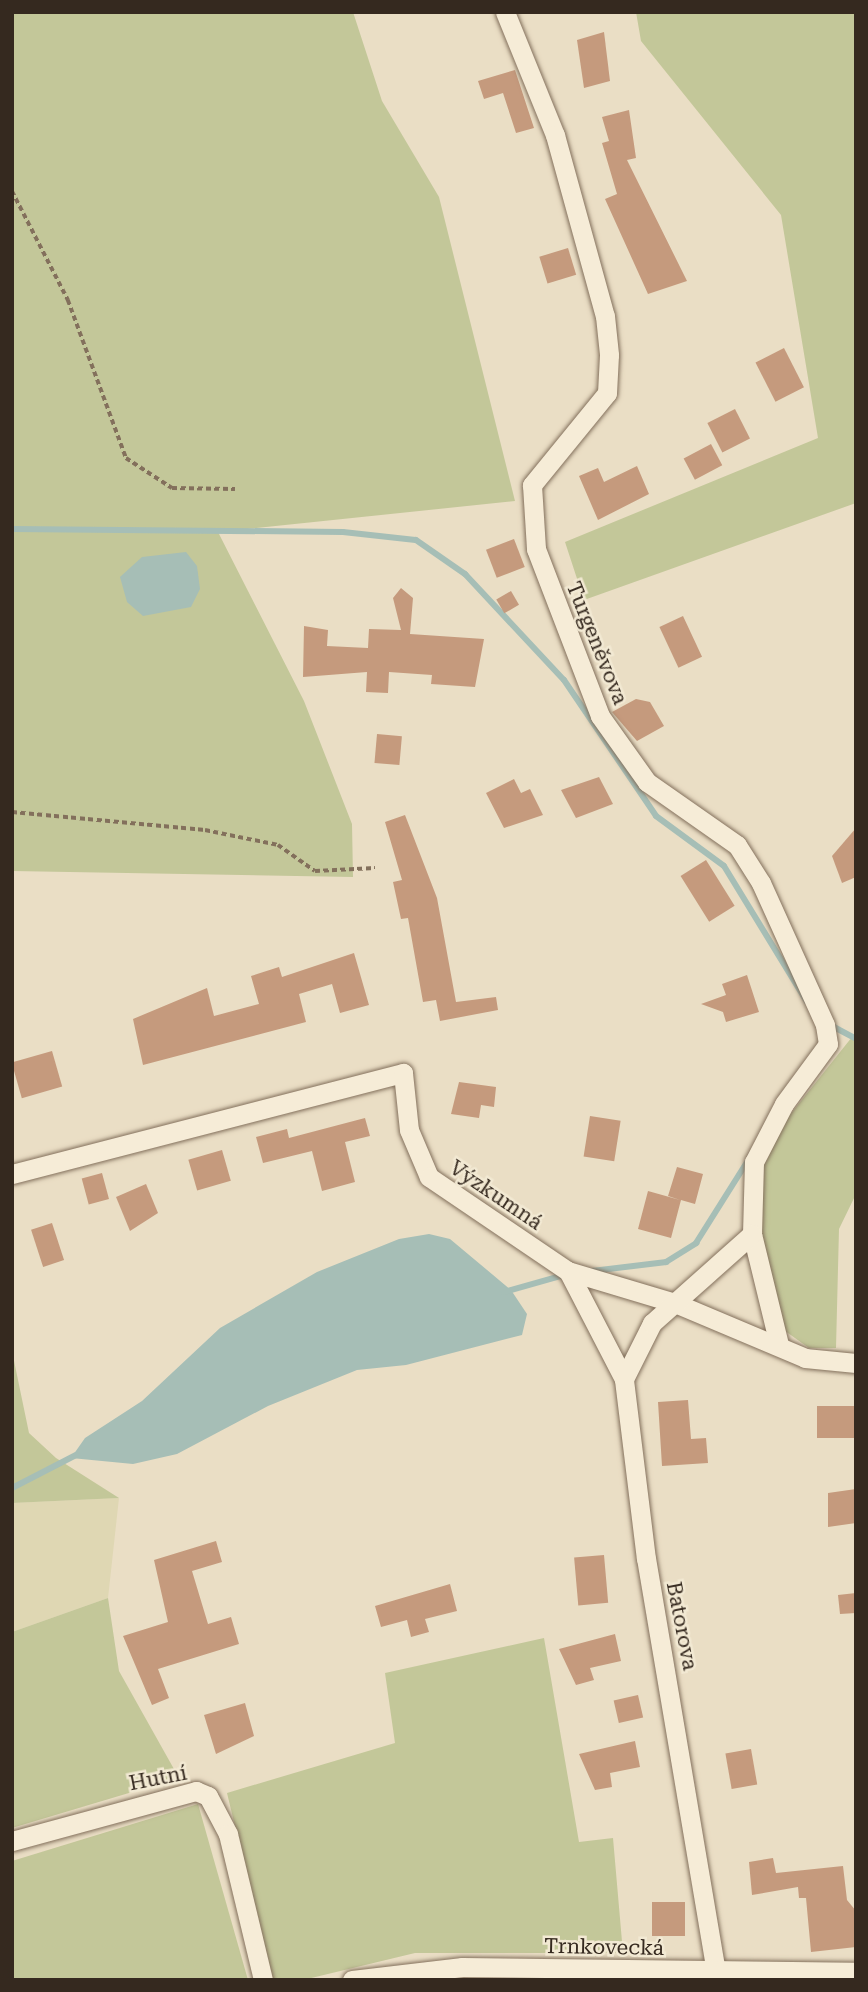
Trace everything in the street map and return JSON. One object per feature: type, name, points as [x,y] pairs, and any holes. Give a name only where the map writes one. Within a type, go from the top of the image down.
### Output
[{"type":"street","name":"Turgeněvova","points":[[505,12],[555,135],[605,316],[609,355],[607,393],[532,485],[536,549],[600,716],[648,782],[737,845],[761,883],[825,1025],[828,1044],[784,1104],[754,1162],[752,1234],[779,1345]]},
{"type":"street","name":"Výzkumná","points":[[12,1174],[403,1073],[409,1130],[429,1177],[568,1271],[675,1303],[779,1345]]},
{"type":"street","points":[[624,1379],[652,1324],[752,1234]]},
{"type":"street","points":[[568,1271],[624,1379]]},
{"type":"street","points":[[779,1345],[805,1358],[856,1363]]},
{"type":"street","name":"Batorova","points":[[624,1379],[646,1559],[716,1972]]},
{"type":"street","name":"Hutní","points":[[12,1841],[196,1791],[208,1796],[228,1834],[263,1980]]},
{"type":"street","name":"Trnkovecká","points":[[352,1980],[423,1968],[852,1975]]},
{"type":"path","points":[[12,191],[68,300],[126,458],[172,488],[235,489]]},
{"type":"path","points":[[12,812],[205,830],[278,845],[315,871],[375,868]]},
{"type":"shaded area","points":[[119,1498],[108,1598],[12,1632],[12,1503]]},
{"type":"green space","points":[[12,12],[353,12],[382,101],[439,197],[515,501],[218,532],[304,701],[352,824],[353,877],[12,871]]},
{"type":"green space","points":[[636,12],[856,12],[856,503],[584,600],[565,542],[818,438],[781,215],[641,41]]},
{"type":"green space","points":[[856,1032],[856,1194],[839,1229],[836,1348],[809,1348],[781,1328],[759,1232],[763,1160],[785,1121]]},
{"type":"green space","points":[[12,1351],[29,1433],[56,1458],[119,1498],[12,1503]]},
{"type":"green space","points":[[108,1598],[119,1671],[179,1778],[12,1828],[12,1632]]},
{"type":"green space","points":[[544,1638],[579,1842],[613,1838],[623,1953],[415,1953],[303,1980],[272,1980],[227,1793],[395,1743],[385,1673]]},
{"type":"green space","points":[[198,1804],[248,1980],[12,1980],[12,1861]]},
{"type":"water","points":[[186,552],[197,566],[200,589],[191,607],[143,616],[127,602],[120,577],[142,557]]},
{"type":"water","points":[[429,1234],[450,1239],[511,1290],[527,1314],[522,1335],[406,1365],[357,1370],[268,1406],[177,1454],[133,1464],[71,1458],[85,1438],[142,1401],[220,1328],[317,1272],[399,1239]]},
{"type":"building","points":[[604,32],[610,81],[584,88],[577,40]]},
{"type":"building","points":[[515,70],[534,128],[516,133],[503,93],[484,99],[478,81]]},
{"type":"building","points":[[629,110],[636,158],[627,160],[687,281],[648,294],[605,199],[617,194],[602,143],[609,141],[602,117]]},
{"type":"building","points":[[568,248],[576,275],[547,284],[539,257]]},
{"type":"building","points":[[784,348],[804,387],[775,402],[755,363]]},
{"type":"building","points":[[735,409],[750,438],[722,452],[707,423]]},
{"type":"building","points":[[711,444],[722,465],[695,480],[684,459]]},
{"type":"building","points":[[637,466],[649,494],[598,520],[579,476],[598,468],[604,482]]},
{"type":"building","points":[[514,539],[525,567],[497,578],[486,550]]},
{"type":"building","points":[[401,588],[413,598],[410,634],[484,639],[475,687],[431,684],[432,675],[389,672],[388,693],[366,692],[367,672],[303,677],[304,626],[328,630],[327,646],[368,648],[369,629],[401,630],[393,598]]},
{"type":"building","points":[[511,591],[519,605],[504,613],[496,600]]},
{"type":"building","points":[[683,616],[702,657],[678,668],[659,627]]},
{"type":"building","points":[[636,699],[650,702],[664,726],[637,741],[612,712]]},
{"type":"building","points":[[377,734],[402,736],[399,765],[374,763]]},
{"type":"building","points":[[599,777],[613,804],[576,818],[561,790]]},
{"type":"building","points":[[514,779],[521,793],[530,789],[543,815],[504,828],[486,793]]},
{"type":"building","points":[[405,815],[437,898],[456,1002],[496,997],[498,1010],[440,1021],[436,1000],[423,1002],[408,918],[401,919],[393,882],[402,880],[385,822]]},
{"type":"building","points":[[856,828],[856,877],[842,883],[832,856]]},
{"type":"building","points":[[706,860],[735,906],[709,922],[681,876]]},
{"type":"building","points":[[354,953],[369,1005],[340,1013],[332,984],[299,994],[306,1022],[143,1065],[133,1019],[207,988],[214,1016],[259,1004],[251,976],[279,967],[282,977]]},
{"type":"building","points":[[747,975],[759,1012],[726,1022],[723,1012],[701,1004],[726,995],[722,984]]},
{"type":"building","points":[[52,1051],[62,1087],[22,1098],[12,1062]]},
{"type":"building","points":[[459,1082],[496,1087],[494,1107],[481,1105],[479,1118],[451,1114]]},
{"type":"building","points":[[590,1116],[621,1121],[614,1161],[584,1156]]},
{"type":"building","points":[[365,1118],[370,1136],[345,1142],[355,1182],[322,1191],[312,1151],[263,1163],[256,1137],[287,1129],[289,1138]]},
{"type":"building","points":[[222,1150],[231,1181],[197,1190],[188,1160]]},
{"type":"building","points":[[677,1167],[703,1174],[695,1204],[681,1200],[671,1238],[638,1229],[648,1191],[680,1200],[668,1196]]},
{"type":"building","points":[[102,1173],[109,1199],[89,1205],[82,1178]]},
{"type":"building","points":[[146,1184],[158,1213],[130,1231],[116,1197]]},
{"type":"building","points":[[52,1223],[64,1260],[43,1267],[31,1230]]},
{"type":"building","points":[[688,1400],[691,1439],[706,1438],[708,1463],[662,1466],[658,1402]]},
{"type":"building","points":[[817,1406],[856,1406],[856,1438],[817,1438]]},
{"type":"building","points":[[856,1489],[856,1523],[828,1527],[828,1493]]},
{"type":"building","points":[[216,1541],[222,1562],[192,1571],[208,1624],[231,1617],[239,1644],[158,1669],[169,1698],[152,1705],[123,1636],[168,1622],[154,1560]]},
{"type":"building","points":[[604,1555],[608,1603],[578,1605],[574,1558]]},
{"type":"building","points":[[450,1584],[457,1611],[425,1619],[429,1632],[411,1637],[407,1620],[381,1627],[375,1606]]},
{"type":"building","points":[[856,1593],[856,1613],[840,1614],[838,1595]]},
{"type":"building","points":[[615,1634],[621,1661],[590,1668],[594,1680],[576,1685],[559,1649]]},
{"type":"building","points":[[638,1695],[643,1717],[619,1723],[614,1701]]},
{"type":"building","points":[[245,1703],[254,1736],[216,1754],[204,1715]]},
{"type":"building","points":[[635,1741],[640,1767],[610,1773],[612,1787],[595,1790],[579,1754]]},
{"type":"building","points":[[751,1749],[757,1784],[732,1789],[725,1754]]},
{"type":"building","points":[[773,1858],[776,1873],[843,1866],[847,1900],[856,1911],[856,1947],[811,1952],[806,1898],[799,1898],[798,1887],[752,1895],[749,1862]]},
{"type":"building","points":[[652,1902],[685,1902],[685,1936],[652,1936]]},
{"type":"waterway","points":[[12,529],[343,532],[416,540],[465,574],[564,680],[656,816],[724,866],[807,1002]]},
{"type":"waterway","points":[[832,1026],[856,1039]]},
{"type":"waterway","points":[[592,1271],[666,1262],[696,1243],[747,1162]]},
{"type":"waterway","points":[[504,1292],[564,1275]]},
{"type":"waterway","points":[[12,1488],[76,1455]]}]
